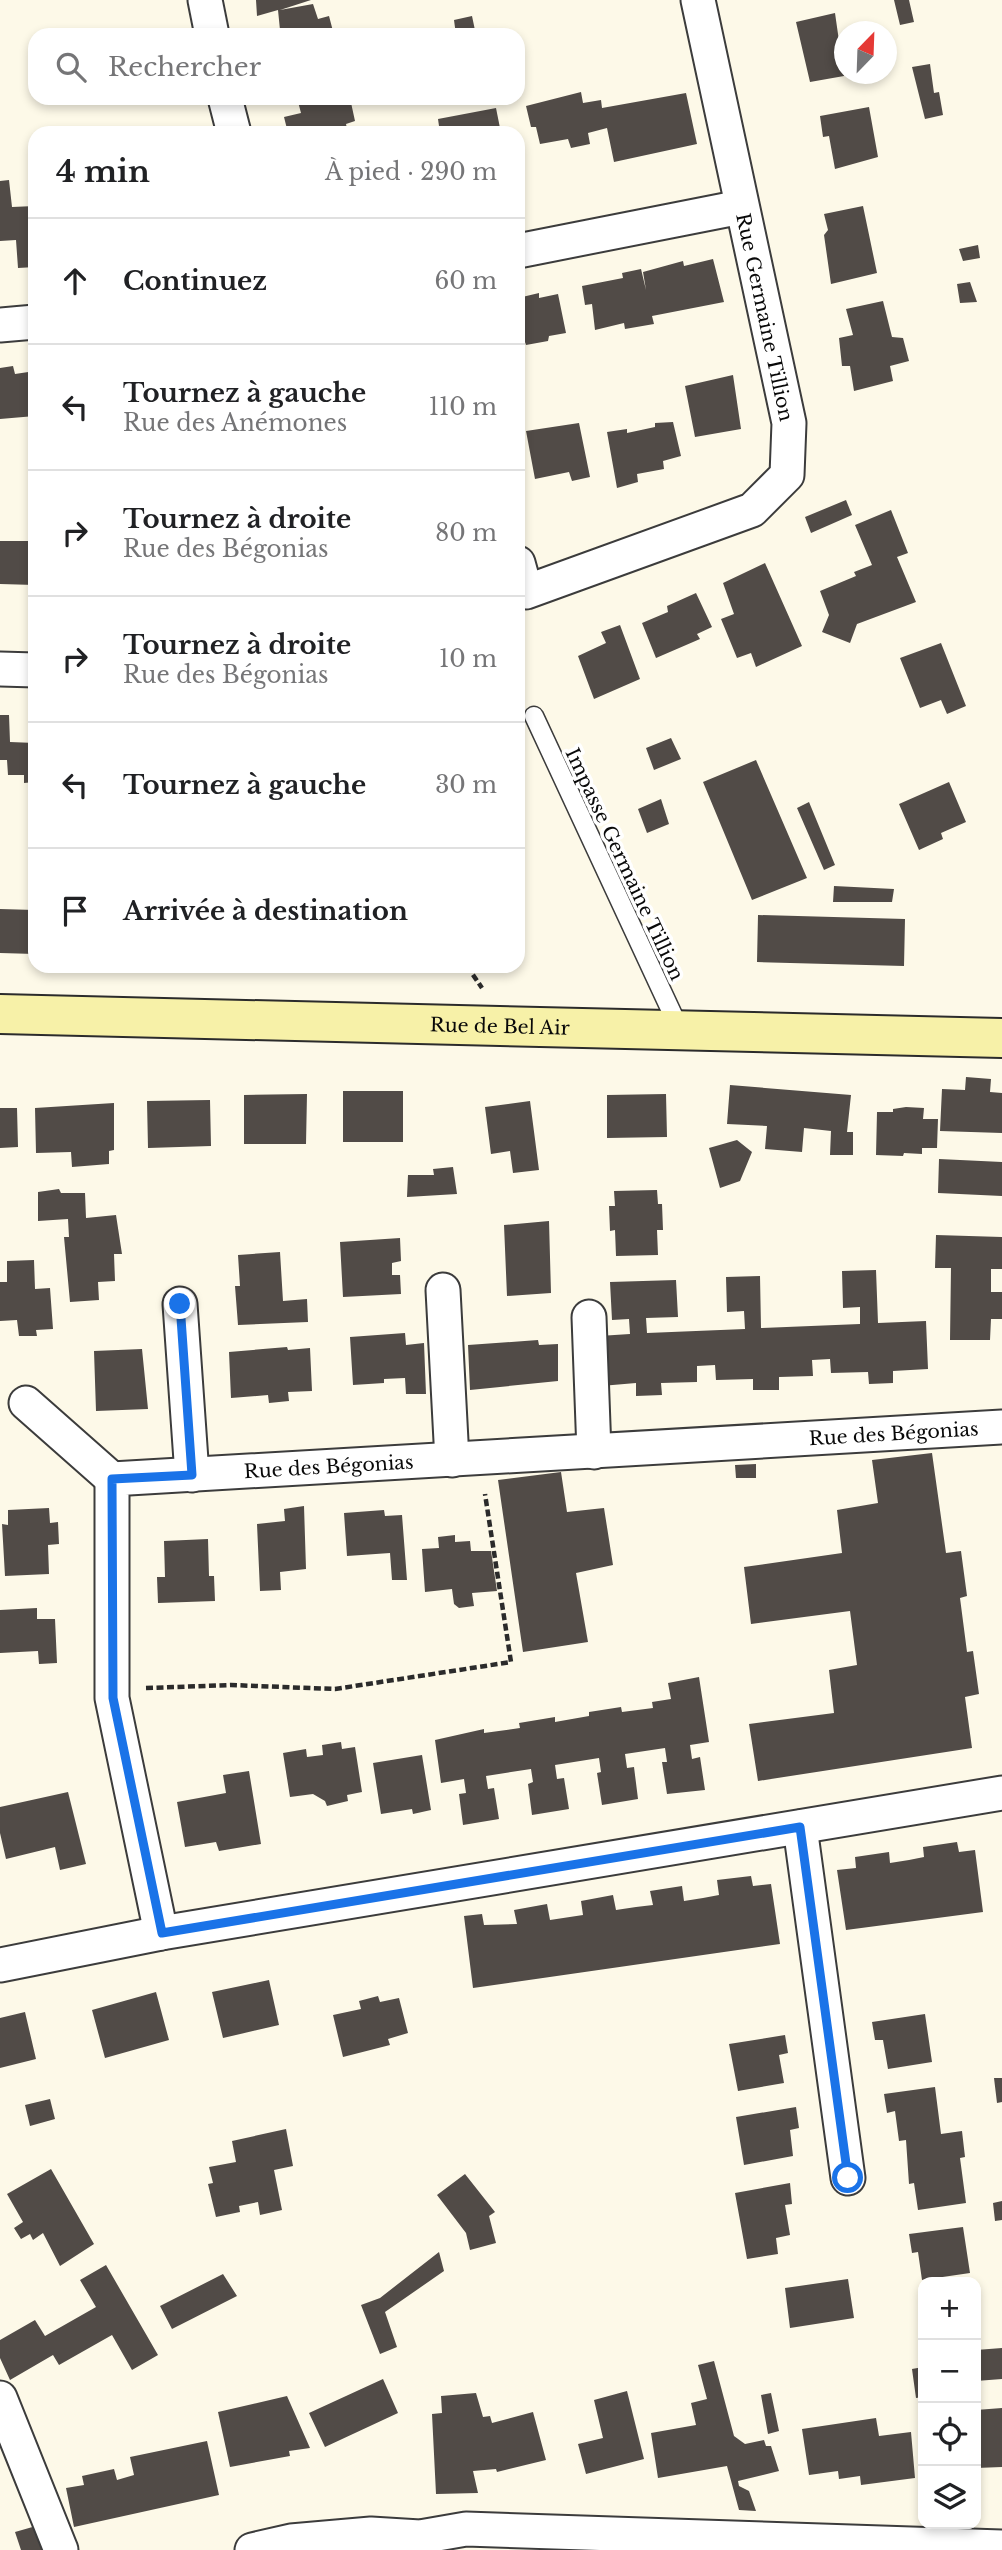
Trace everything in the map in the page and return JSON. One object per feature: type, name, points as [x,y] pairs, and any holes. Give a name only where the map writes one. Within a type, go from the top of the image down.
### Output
[{"type":"main road","name":"Rue de Bel Air","points":[[0,1014],[679,1028],[1002,1038]]},
{"type":"street","points":[[205,0],[211,28]]},
{"type":"street","name":"Rue Germaine Tillion","points":[[525,577],[752,510],[788,474],[789,423],[698,0]]},
{"type":"street","points":[[227,105],[232,126]]},
{"type":"street","points":[[525,250],[741,207]]},
{"type":"street","points":[[0,325],[28,323]]},
{"type":"street","points":[[0,669],[28,670]]},
{"type":"street","points":[[443,1290],[466,1459]]},
{"type":"street","points":[[180,1304],[192,1475]]},
{"type":"street","points":[[589,1317],[594,1452]]},
{"type":"street","points":[[26,1403],[112,1479],[113,1689],[162,1933]]},
{"type":"street","name":"Rue des Bégonias","points":[[112,1479],[1002,1427]]},
{"type":"street","points":[[0,1965],[162,1933],[1002,1793]]},
{"type":"street","points":[[800,1827],[848,2178]]},
{"type":"street","points":[[0,2398],[61,2550]]},
{"type":"street","points":[[252,2550],[291,2541],[371,2534],[420,2544],[466,2529],[1002,2547]]},
{"type":"lane","name":"Impasse Germaine Tillion","points":[[534,716],[679,1028]]},
{"type":"path","points":[[113,1689],[231,1685],[335,1689],[510,1662],[466,1459]]},
{"type":"building","points":[[256,0],[311,0],[280,10],[313,4],[318,19],[329,16],[332,28],[280,28],[278,10],[257,16]]},
{"type":"building","points":[[894,0],[909,0],[914,22],[900,25]]},
{"type":"building","points":[[835,13],[834,78],[810,82],[796,22]]},
{"type":"building","points":[[472,16],[475,28],[455,28],[454,20]]},
{"type":"building","points":[[930,64],[934,93],[939,92],[943,115],[925,119],[912,67]]},
{"type":"building","points":[[581,92],[583,103],[601,100],[602,108],[686,93],[697,144],[614,162],[607,128],[588,133],[590,144],[571,148],[568,139],[540,144],[536,127],[531,127],[526,106]]},
{"type":"building","points":[[299,105],[352,105],[355,121],[346,126],[286,126],[284,117],[301,113]]},
{"type":"building","points":[[869,107],[878,157],[835,169],[829,136],[823,137],[820,116]]},
{"type":"building","points":[[496,108],[500,126],[439,126],[438,119]]},
{"type":"building","points":[[9,180],[12,207],[28,206],[28,267],[18,268],[16,240],[0,241],[0,181]]},
{"type":"building","points":[[863,206],[877,273],[831,284],[824,235],[828,230],[824,214]]},
{"type":"building","points":[[978,245],[980,258],[963,261],[959,249]]},
{"type":"building","points":[[713,259],[724,302],[652,316],[654,324],[625,329],[624,323],[595,330],[592,304],[585,305],[582,286],[623,278],[622,273],[641,269],[646,290],[643,272],[683,261],[684,266]]},
{"type":"building","points":[[970,282],[977,302],[960,303],[957,284]]},
{"type":"building","points":[[539,293],[539,298],[558,294],[566,333],[549,336],[548,341],[526,345],[525,296]]},
{"type":"building","points":[[883,301],[892,337],[903,338],[909,361],[890,366],[893,381],[854,391],[850,366],[842,366],[839,338],[853,335],[846,309]]},
{"type":"building","points":[[13,366],[15,374],[28,372],[28,417],[0,419],[0,368]]},
{"type":"building","points":[[733,375],[741,429],[695,437],[685,386]]},
{"type":"building","points":[[673,422],[681,456],[663,461],[664,469],[637,474],[638,482],[617,488],[607,432],[627,429],[627,433],[655,427],[655,423]]},
{"type":"building","points":[[579,423],[590,477],[572,481],[569,472],[535,479],[526,431]]},
{"type":"building","points":[[846,500],[852,515],[811,533],[805,517]]},
{"type":"building","points":[[891,510],[908,553],[897,557],[916,602],[857,624],[850,643],[822,632],[829,615],[820,591],[856,576],[854,572],[872,565],[855,525]]},
{"type":"building","points":[[0,541],[28,541],[28,585],[0,584]]},
{"type":"building","points":[[765,563],[802,646],[756,667],[751,653],[737,658],[721,619],[734,614],[723,583]]},
{"type":"building","points":[[696,593],[712,627],[697,634],[700,639],[656,658],[642,623],[668,612],[667,606]]},
{"type":"building","points":[[620,625],[640,679],[594,699],[578,656],[606,643],[601,632]]},
{"type":"building","points":[[941,643],[966,706],[947,714],[941,700],[920,708],[900,658]]},
{"type":"building","points":[[0,715],[9,715],[10,742],[28,743],[28,783],[24,783],[24,775],[8,775],[7,760],[0,760]]},
{"type":"building","points":[[671,738],[681,759],[654,770],[646,748]]},
{"type":"building","points":[[756,760],[807,878],[752,900],[703,782]]},
{"type":"building","points":[[949,782],[966,822],[941,833],[943,839],[919,850],[899,804]]},
{"type":"building","points":[[661,799],[669,824],[647,833],[638,809]]},
{"type":"building","points":[[809,802],[835,865],[824,870],[797,808]]},
{"type":"building","points":[[834,886],[894,889],[892,902],[833,902]]},
{"type":"building","points":[[0,909],[28,910],[28,954],[0,953]]},
{"type":"building","points":[[758,915],[905,919],[904,966],[757,962]]},
{"type":"building","points":[[966,1077],[991,1079],[990,1092],[1002,1093],[1002,1133],[940,1131],[942,1089],[965,1090]]},
{"type":"building","points":[[730,1085],[851,1095],[847,1132],[853,1132],[853,1155],[830,1155],[831,1131],[804,1128],[802,1152],[765,1149],[767,1126],[727,1124]]},
{"type":"building","points":[[343,1091],[403,1091],[403,1142],[343,1142]]},
{"type":"building","points":[[307,1094],[306,1144],[244,1144],[244,1095]]},
{"type":"building","points":[[666,1094],[667,1137],[607,1138],[607,1095]]},
{"type":"building","points":[[210,1100],[211,1146],[148,1148],[147,1101]]},
{"type":"building","points":[[530,1101],[539,1170],[513,1173],[510,1151],[491,1154],[485,1107]]},
{"type":"building","points":[[114,1103],[114,1150],[109,1151],[109,1164],[72,1167],[71,1152],[36,1153],[35,1108]]},
{"type":"building","points":[[0,1108],[17,1108],[18,1147],[0,1148]]},
{"type":"building","points":[[924,1108],[923,1119],[938,1119],[937,1148],[922,1148],[922,1154],[876,1155],[877,1112],[893,1112],[893,1109]]},
{"type":"building","points":[[737,1140],[752,1152],[740,1181],[720,1188],[709,1148]]},
{"type":"building","points":[[939,1159],[1002,1162],[1002,1196],[938,1193]]},
{"type":"building","points":[[453,1167],[457,1194],[407,1197],[408,1175],[434,1175],[433,1169]]},
{"type":"building","points":[[59,1189],[61,1193],[85,1193],[86,1218],[116,1215],[122,1254],[114,1254],[115,1281],[98,1282],[99,1300],[70,1302],[64,1237],[69,1237],[68,1219],[38,1221],[38,1192]]},
{"type":"building","points":[[657,1190],[658,1204],[662,1204],[663,1230],[657,1230],[658,1255],[616,1256],[615,1230],[610,1231],[609,1206],[615,1206],[614,1191]]},
{"type":"building","points":[[549,1221],[551,1293],[507,1296],[504,1225]]},
{"type":"building","points":[[936,1235],[1002,1237],[1002,1269],[991,1269],[991,1292],[1002,1292],[1002,1319],[991,1319],[990,1340],[950,1340],[951,1268],[935,1268]]},
{"type":"building","points":[[400,1238],[401,1261],[392,1263],[392,1275],[400,1275],[401,1294],[343,1297],[340,1242]]},
{"type":"building","points":[[280,1252],[283,1301],[307,1299],[308,1322],[238,1325],[235,1286],[240,1286],[238,1255]]},
{"type":"building","points":[[34,1260],[35,1289],[50,1288],[53,1329],[36,1330],[37,1336],[19,1336],[17,1320],[0,1321],[0,1282],[7,1282],[7,1261]]},
{"type":"building","points":[[876,1270],[878,1323],[926,1321],[928,1369],[893,1371],[893,1383],[869,1384],[868,1372],[831,1373],[830,1359],[812,1360],[813,1376],[779,1377],[779,1390],[753,1390],[753,1379],[716,1380],[715,1365],[697,1366],[697,1382],[661,1383],[662,1395],[636,1396],[636,1383],[601,1386],[599,1336],[630,1334],[629,1319],[612,1320],[610,1282],[676,1280],[678,1317],[646,1318],[647,1333],[745,1329],[744,1311],[727,1312],[726,1277],[760,1276],[761,1328],[860,1324],[860,1307],[843,1308],[842,1271]]},
{"type":"building","points":[[405,1333],[406,1345],[424,1343],[426,1394],[406,1394],[405,1378],[384,1379],[384,1383],[353,1385],[350,1337]]},
{"type":"building","points":[[538,1340],[539,1345],[558,1344],[558,1381],[470,1390],[468,1345]]},
{"type":"building","points":[[287,1347],[288,1350],[310,1348],[312,1391],[288,1392],[289,1401],[269,1403],[268,1395],[231,1398],[229,1352]]},
{"type":"building","points":[[142,1349],[148,1409],[96,1411],[94,1351]]},
{"type":"building","points":[[932,1453],[946,1553],[961,1551],[967,1596],[960,1598],[967,1652],[973,1651],[979,1694],[965,1697],[972,1748],[758,1781],[749,1724],[834,1713],[829,1670],[857,1665],[850,1611],[751,1624],[744,1567],[842,1553],[837,1510],[878,1503],[872,1460]]},
{"type":"building","points":[[756,1464],[756,1478],[736,1478],[735,1465]]},
{"type":"building","points":[[561,1472],[567,1512],[604,1508],[613,1565],[576,1573],[588,1642],[523,1652],[498,1480]]},
{"type":"building","points":[[304,1506],[306,1569],[280,1572],[281,1590],[260,1591],[257,1524],[285,1521],[284,1509]]},
{"type":"building","points":[[49,1508],[50,1523],[58,1522],[59,1544],[48,1545],[49,1574],[5,1576],[2,1524],[8,1525],[8,1510]]},
{"type":"building","points":[[384,1510],[385,1516],[402,1515],[407,1580],[392,1580],[390,1553],[347,1556],[344,1513]]},
{"type":"building","points":[[455,1535],[455,1542],[470,1541],[471,1551],[491,1551],[497,1591],[472,1593],[474,1606],[459,1608],[454,1604],[452,1589],[425,1592],[422,1549],[439,1548],[438,1537]]},
{"type":"building","points":[[208,1539],[209,1576],[214,1576],[215,1601],[158,1603],[157,1577],[165,1577],[164,1541]]},
{"type":"building","points":[[37,1608],[37,1619],[55,1619],[57,1663],[39,1664],[38,1651],[0,1653],[0,1610]]},
{"type":"building","points":[[699,1677],[709,1742],[690,1745],[692,1759],[700,1757],[705,1790],[667,1794],[662,1762],[667,1762],[665,1748],[625,1754],[627,1768],[634,1767],[638,1799],[602,1805],[597,1773],[601,1772],[599,1758],[555,1765],[557,1779],[564,1778],[569,1809],[532,1815],[528,1784],[533,1782],[531,1769],[486,1776],[488,1789],[494,1788],[499,1819],[463,1825],[459,1794],[466,1793],[464,1779],[441,1783],[435,1740],[484,1729],[484,1733],[520,1728],[519,1723],[555,1717],[555,1722],[589,1716],[589,1712],[621,1707],[622,1712],[653,1708],[652,1702],[671,1699],[668,1683]]},
{"type":"building","points":[[341,1742],[342,1749],[355,1747],[362,1792],[347,1795],[348,1801],[327,1806],[325,1801],[313,1794],[290,1797],[283,1753],[306,1749],[307,1757],[323,1755],[322,1745]]},
{"type":"building","points":[[422,1755],[431,1810],[413,1814],[412,1809],[381,1814],[373,1763]]},
{"type":"building","points":[[249,1771],[261,1844],[219,1851],[216,1842],[185,1847],[177,1802],[226,1793],[223,1775]]},
{"type":"building","points":[[68,1792],[86,1864],[60,1870],[55,1847],[6,1859],[0,1833],[0,1807]]},
{"type":"building","points":[[957,1842],[959,1852],[975,1850],[983,1912],[846,1930],[837,1870],[856,1868],[855,1857],[889,1852],[890,1863],[924,1857],[923,1847]]},
{"type":"building","points":[[751,1876],[753,1886],[771,1884],[780,1944],[473,1988],[464,1916],[482,1914],[484,1925],[517,1924],[514,1910],[547,1904],[550,1920],[583,1915],[581,1901],[613,1895],[616,1910],[653,1905],[650,1891],[682,1886],[684,1901],[719,1895],[717,1880]]},
{"type":"building","points":[[269,1980],[279,2025],[223,2038],[212,1992]]},
{"type":"building","points":[[156,1992],[169,2040],[105,2058],[92,2010]]},
{"type":"building","points":[[378,1996],[380,2002],[399,1998],[408,2033],[388,2039],[390,2045],[343,2057],[333,2015],[361,2009],[359,2001]]},
{"type":"building","points":[[25,2012],[36,2059],[0,2068],[0,2018]]},
{"type":"building","points":[[925,2014],[932,2062],[888,2069],[883,2040],[875,2040],[872,2022]]},
{"type":"building","points":[[785,2035],[788,2053],[779,2055],[784,2083],[738,2091],[729,2044]]},
{"type":"building","points":[[994,2078],[1002,2078],[1002,2102],[997,2103]]},
{"type":"building","points":[[935,2087],[941,2134],[962,2131],[965,2157],[960,2158],[966,2203],[918,2210],[914,2183],[909,2184],[906,2140],[899,2141],[895,2111],[887,2113],[884,2094]]},
{"type":"building","points":[[50,2099],[55,2119],[30,2126],[25,2105]]},
{"type":"building","points":[[796,2107],[799,2128],[790,2130],[793,2156],[744,2165],[736,2117]]},
{"type":"building","points":[[286,2129],[293,2166],[274,2170],[282,2210],[260,2215],[258,2202],[239,2206],[240,2212],[216,2217],[208,2184],[213,2183],[209,2167],[236,2162],[232,2141]]},
{"type":"building","points":[[51,2169],[94,2244],[60,2266],[43,2233],[33,2240],[30,2234],[21,2239],[14,2228],[23,2222],[7,2194]]},
{"type":"building","points":[[465,2174],[495,2212],[489,2216],[496,2243],[470,2250],[466,2233],[437,2195]]},
{"type":"building","points":[[790,2183],[792,2204],[785,2205],[790,2235],[776,2238],[778,2254],[747,2259],[735,2193]]},
{"type":"building","points":[[1002,2201],[1002,2220],[995,2221],[993,2203]]},
{"type":"building","points":[[963,2227],[970,2273],[922,2277],[918,2252],[912,2253],[909,2234]]},
{"type":"building","points":[[439,2252],[444,2271],[385,2312],[397,2347],[380,2354],[361,2305],[380,2298]]},
{"type":"building","points":[[106,2265],[158,2355],[132,2370],[112,2335],[59,2365],[53,2355],[10,2380],[0,2358],[0,2340],[35,2320],[45,2336],[96,2307],[80,2280]]},
{"type":"building","points":[[223,2274],[237,2296],[172,2329],[160,2306]]},
{"type":"building","points":[[848,2279],[854,2318],[790,2328],[785,2288]]},
{"type":"building","points":[[1002,2348],[1002,2379],[981,2381],[981,2350]]},
{"type":"building","points":[[714,2361],[734,2436],[745,2444],[764,2440],[766,2446],[771,2446],[779,2471],[738,2481],[739,2486],[749,2491],[756,2511],[739,2510],[727,2466],[658,2478],[651,2433],[696,2425],[691,2403],[707,2399],[698,2365]]},
{"type":"building","points":[[918,2368],[918,2398],[916,2398],[912,2369]]},
{"type":"building","points":[[383,2379],[398,2413],[325,2447],[309,2413]]},
{"type":"building","points":[[627,2391],[644,2459],[586,2474],[578,2444],[603,2438],[594,2400]]},
{"type":"building","points":[[476,2393],[483,2417],[490,2416],[492,2423],[533,2412],[546,2460],[497,2472],[496,2469],[473,2471],[478,2493],[436,2494],[432,2414],[442,2413],[441,2396]]},
{"type":"building","points":[[771,2393],[779,2431],[768,2434],[761,2395]]},
{"type":"building","points":[[287,2396],[310,2448],[289,2451],[290,2456],[230,2467],[218,2412]]},
{"type":"building","points":[[1002,2408],[1002,2467],[981,2468],[981,2410]]},
{"type":"building","points":[[876,2418],[879,2436],[911,2432],[915,2478],[861,2485],[860,2476],[839,2479],[838,2471],[809,2475],[802,2429]]},
{"type":"building","points":[[207,2441],[219,2495],[74,2527],[66,2488],[84,2485],[82,2476],[114,2469],[117,2480],[134,2475],[130,2457]]},
{"type":"building","points":[[36,2526],[44,2550],[21,2550],[15,2532]]},
{"type":"route","points":[[180,1304],[192,1475],[112,1479],[113,1698],[162,1933],[800,1827],[848,2178]]}]
